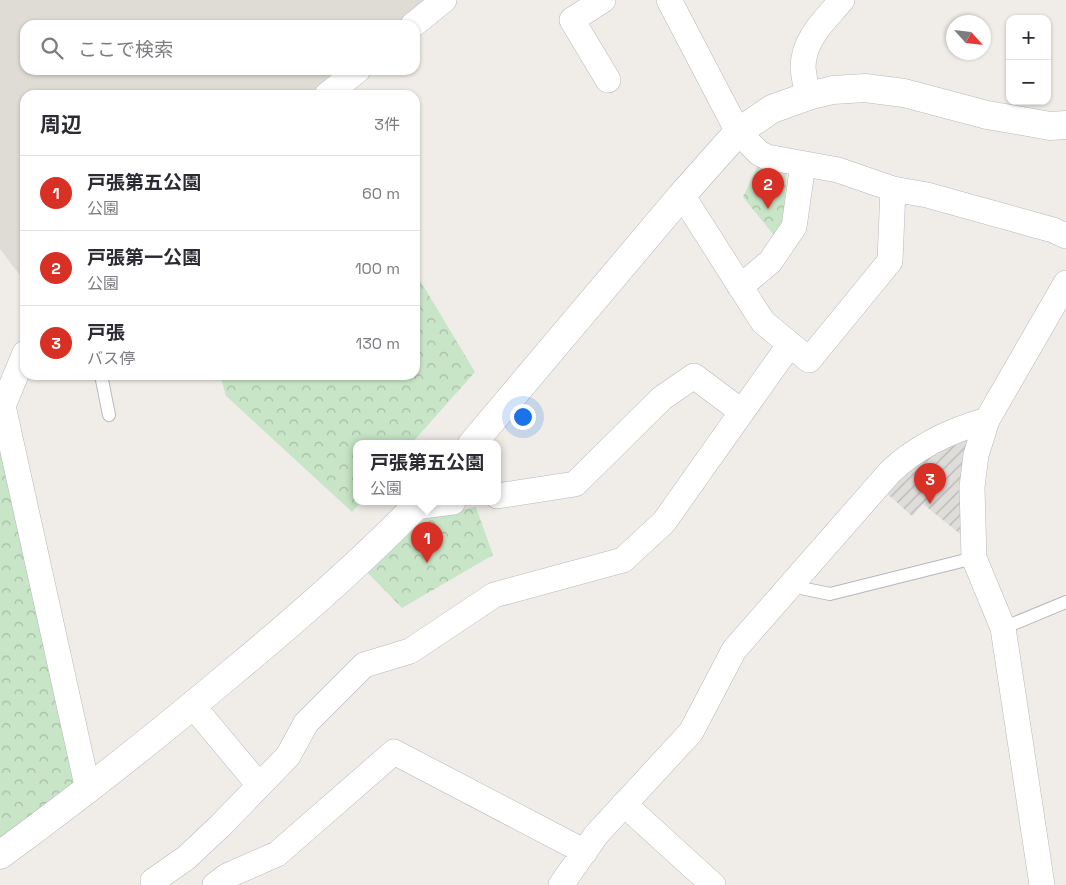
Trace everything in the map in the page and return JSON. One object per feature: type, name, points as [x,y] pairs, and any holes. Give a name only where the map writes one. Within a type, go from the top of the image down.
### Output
[{"type":"street","points":[[419,20],[444,0]]},
{"type":"street","points":[[603,0],[572,20],[608,80]]},
{"type":"street","points":[[669,0],[738,132],[759,153],[767,157],[838,170],[893,189],[927,195],[1053,230],[1066,236]]},
{"type":"street","points":[[808,96],[803,68],[805,53],[811,37],[842,0]]},
{"type":"street","points":[[333,90],[352,75]]},
{"type":"street","points":[[475,440],[682,195],[738,132],[772,109],[808,96],[833,90],[865,88],[904,93],[1022,121],[1050,126],[1066,125]]},
{"type":"street","points":[[740,287],[770,262],[794,228],[803,164]]},
{"type":"street","points":[[682,195],[762,322],[809,360],[890,261],[893,189]]},
{"type":"street","points":[[1042,885],[1004,628],[974,558],[972,487],[976,455],[987,420],[1065,287]]},
{"type":"street","points":[[154,885],[153,881],[186,858],[288,756],[306,723],[364,665],[410,652],[494,595],[623,560],[664,522],[790,344]]},
{"type":"street","points":[[20,364],[2,404],[88,790]]},
{"type":"street","points":[[501,495],[575,484],[662,398],[694,376],[742,412]]},
{"type":"street","points":[[561,885],[596,835],[691,732],[734,650],[901,461],[912,453],[963,427],[987,420]]},
{"type":"street","points":[[0,855],[88,790],[193,706],[309,608],[416,505]]},
{"type":"street","points":[[193,706],[259,785]]},
{"type":"street","points":[[215,885],[227,876],[276,854],[394,752],[585,852]]},
{"type":"street","points":[[624,804],[712,885]]},
{"type":"lane","points":[[102,380],[109,415]]},
{"type":"lane","points":[[792,586],[830,594],[974,558]]},
{"type":"lane","points":[[1004,628],[1066,602]]},
{"type":"shaded area","points":[[0,0],[427,0],[402,20],[20,20],[20,75],[334,75],[315,90],[20,90],[20,275],[0,249]]},
{"type":"shaded area","points":[[970,431],[965,538],[923,504],[912,516],[882,489],[903,468]]},
{"type":"green space","points":[[760,161],[787,168],[783,221],[776,238],[743,197]]},
{"type":"green space","points":[[420,280],[475,372],[415,440],[353,440],[353,505],[358,505],[352,512],[226,396],[221,380],[420,380]]},
{"type":"green space","points":[[0,448],[78,784],[0,838]]},
{"type":"green space","points":[[476,507],[493,555],[402,608],[366,571],[419,518]]},
{"type":"place","name":"戸張第一公園","points":[[768,209]]},
{"type":"place","name":"戸張","points":[[930,504]]},
{"type":"place","name":"戸張第五公園","points":[[427,563]]}]
